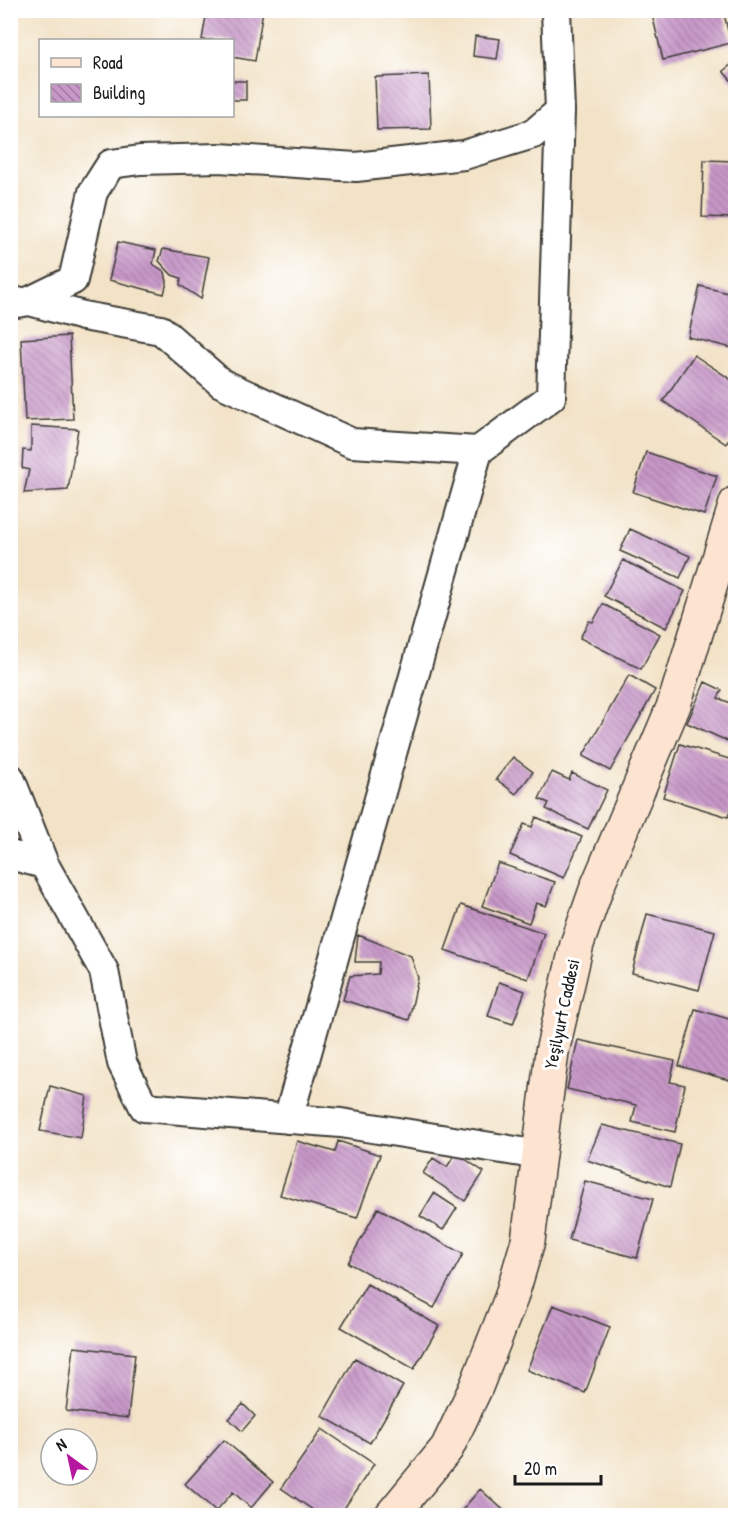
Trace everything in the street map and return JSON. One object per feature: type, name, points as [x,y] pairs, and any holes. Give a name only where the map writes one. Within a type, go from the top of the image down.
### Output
[{"type":"main road","name":"Yeşilyurt Caddesi","points":[[391,1515],[447,1448],[476,1387],[512,1298],[528,1241],[552,1052],[577,944],[597,887],[674,705],[735,503]]},
{"type":"street","points":[[288,1119],[478,451],[551,397],[560,111],[556,10]]},
{"type":"street","points":[[20,302],[73,280],[93,192],[111,164],[140,160],[219,158],[356,166],[464,155],[533,135],[560,111]]},
{"type":"street","points":[[20,302],[161,330],[221,382],[352,443],[478,451]]},
{"type":"street","points":[[10,778],[44,864],[104,971],[122,1063],[144,1107],[341,1123],[540,1155]]},
{"type":"street","points":[[10,855],[44,864]]},
{"type":"building","points":[[207,10],[263,10],[255,61],[234,57],[234,39],[202,39]]},
{"type":"building","points":[[651,10],[723,10],[731,43],[663,60]]},
{"type":"building","points":[[475,36],[500,39],[497,59],[473,56]]},
{"type":"building","points":[[736,61],[736,86],[723,71]]},
{"type":"building","points":[[429,75],[431,129],[377,130],[375,77]]},
{"type":"building","points":[[234,81],[246,81],[246,100],[234,100]]},
{"type":"building","points":[[704,160],[736,161],[736,218],[702,217]]},
{"type":"building","points":[[118,242],[156,250],[153,264],[165,272],[167,282],[164,294],[109,280]]},
{"type":"building","points":[[163,249],[209,257],[201,299],[180,285],[181,278],[172,275],[159,261]]},
{"type":"building","points":[[700,286],[736,295],[736,349],[688,337]]},
{"type":"building","points":[[69,336],[73,419],[25,421],[21,339]]},
{"type":"building","points":[[694,355],[736,383],[736,392],[730,400],[736,405],[736,429],[726,444],[663,401]]},
{"type":"building","points":[[31,426],[78,429],[68,490],[24,493],[29,470],[22,468],[23,450],[31,451]]},
{"type":"building","points":[[646,452],[717,476],[704,515],[633,492]]},
{"type":"building","points":[[630,529],[690,556],[680,578],[620,551]]},
{"type":"building","points":[[623,560],[685,591],[666,628],[604,596]]},
{"type":"building","points":[[603,604],[660,634],[641,669],[580,638],[589,621],[593,622]]},
{"type":"building","points":[[629,675],[655,690],[610,771],[583,756]]},
{"type":"building","points":[[705,682],[722,690],[718,698],[736,705],[736,736],[732,743],[687,723]]},
{"type":"building","points":[[680,744],[736,761],[736,793],[728,817],[663,797]]},
{"type":"building","points":[[513,757],[533,772],[516,794],[496,779]]},
{"type":"building","points":[[552,772],[569,780],[572,773],[607,790],[588,829],[546,809],[549,803],[539,799]]},
{"type":"building","points":[[536,817],[582,837],[564,878],[510,855],[524,824],[532,827]]},
{"type":"building","points":[[498,863],[555,882],[546,906],[536,903],[529,923],[482,906]]},
{"type":"building","points":[[461,905],[544,933],[528,979],[445,950]]},
{"type":"building","points":[[647,914],[715,931],[699,990],[632,973]]},
{"type":"building","points":[[358,935],[411,956],[418,978],[409,1020],[343,1000],[350,976],[378,974],[379,962],[355,962]]},
{"type":"building","points":[[499,982],[525,991],[513,1024],[488,1016]]},
{"type":"building","points":[[695,1009],[736,1021],[736,1082],[679,1066]]},
{"type":"building","points":[[578,1040],[675,1061],[670,1082],[685,1085],[675,1132],[632,1122],[636,1105],[567,1089]]},
{"type":"building","points":[[50,1086],[87,1096],[81,1138],[40,1131]]},
{"type":"building","points":[[602,1125],[680,1144],[670,1187],[587,1160]]},
{"type":"building","points":[[297,1141],[335,1152],[338,1141],[380,1155],[357,1218],[280,1195]]},
{"type":"building","points":[[456,1153],[484,1172],[465,1201],[423,1173],[433,1158],[447,1167]]},
{"type":"building","points":[[585,1181],[653,1199],[637,1258],[569,1240]]},
{"type":"building","points":[[434,1193],[457,1208],[443,1230],[420,1216]]},
{"type":"building","points":[[378,1208],[463,1254],[434,1308],[348,1263]]},
{"type":"building","points":[[367,1284],[439,1326],[414,1369],[341,1327]]},
{"type":"building","points":[[553,1305],[610,1327],[585,1393],[527,1370]]},
{"type":"building","points":[[74,1347],[135,1354],[128,1418],[66,1411]]},
{"type":"building","points":[[355,1358],[403,1386],[370,1443],[322,1416]]},
{"type":"building","points":[[243,1404],[255,1416],[242,1431],[229,1419]]},
{"type":"building","points":[[322,1429],[374,1464],[339,1516],[322,1516],[281,1488]]},
{"type":"building","points":[[224,1440],[273,1482],[251,1508],[233,1492],[216,1511],[185,1484]]},
{"type":"building","points":[[480,1489],[510,1516],[457,1516]]}]
